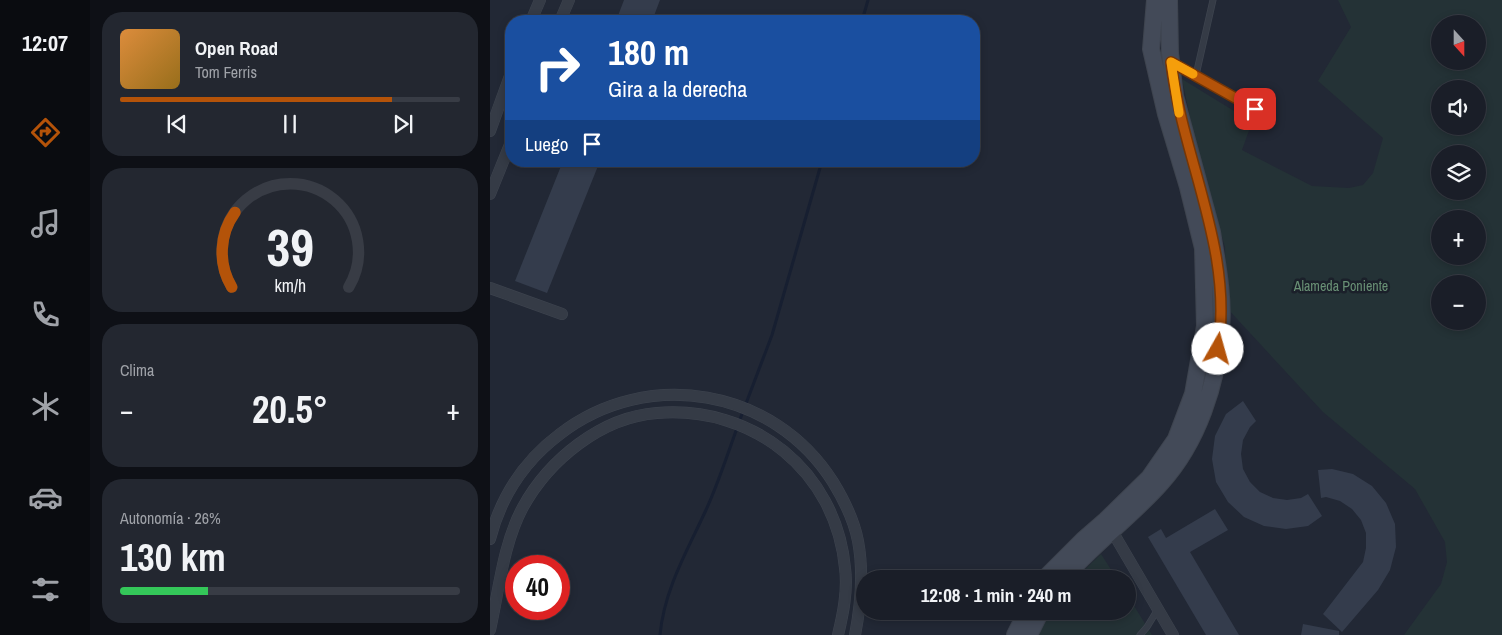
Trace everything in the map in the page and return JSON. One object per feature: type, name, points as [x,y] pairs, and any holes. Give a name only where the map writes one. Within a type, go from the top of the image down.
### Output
[{"type":"street","points":[[534,15],[540,0]]},
{"type":"street","points":[[562,15],[568,0]]},
{"type":"street","points":[[1071,570],[1149,478],[1176,440],[1194,394],[1205,326],[1203,248],[1188,187],[1166,114],[1151,49],[1155,0]]},
{"type":"street","points":[[1053,570],[1083,540],[1110,526],[1162,482],[1197,431],[1209,393],[1221,330],[1219,283],[1212,232],[1179,112],[1171,62],[1169,0]]},
{"type":"street","points":[[492,120],[505,88]]},
{"type":"street","points":[[490,194],[505,157]]},
{"type":"street","points":[[490,288],[562,314]]},
{"type":"street","points":[[490,539],[496,516],[507,492],[522,471],[542,448],[578,420],[616,403],[651,395],[690,395],[727,402],[768,419],[798,441],[822,466],[841,495],[850,514],[857,540],[861,567],[861,597],[855,635]]},
{"type":"street","points":[[490,630],[514,525],[524,505],[557,461],[587,438],[622,421],[655,413],[690,412],[726,419],[760,435],[785,452],[808,474],[825,500],[834,520],[846,569],[844,607],[838,635]]},
{"type":"street","points":[[1110,526],[1174,635]]},
{"type":"street","points":[[1015,635],[1022,620]]},
{"type":"street","points":[[1029,635],[1036,620]]},
{"type":"lane","points":[[1196,75],[1213,0]]},
{"type":"lane","points":[[1171,62],[1270,117]]},
{"type":"lane","points":[[1140,635],[1148,628],[1158,610]]},
{"type":"green space","name":"Alameda Poniente","points":[[1338,0],[1502,0],[1502,635],[1404,635],[1441,584],[1447,562],[1445,542],[1415,489],[1323,412],[1226,307],[1225,247],[1200,165],[1182,79],[1252,122],[1242,150],[1312,186],[1349,188],[1363,185],[1373,173],[1383,138],[1318,81],[1351,27]]},
{"type":"green space","points":[[1101,554],[1111,570],[1084,570]]},
{"type":"green space","points":[[1136,609],[1152,635],[1039,635],[1046,620],[1136,620]]},
{"type":"building","points":[[624,0],[660,0],[654,15],[618,15]]},
{"type":"building","points":[[561,167],[598,167],[547,293],[515,281]]},
{"type":"building","points":[[1243,401],[1256,421],[1250,427],[1243,440],[1241,454],[1243,469],[1250,482],[1260,492],[1273,498],[1287,500],[1301,498],[1308,494],[1322,516],[1308,526],[1286,529],[1264,526],[1244,517],[1228,502],[1216,482],[1212,459],[1215,436],[1226,414]]},
{"type":"building","points":[[1332,469],[1353,474],[1372,486],[1386,503],[1395,524],[1396,547],[1390,570],[1378,590],[1342,632],[1323,614],[1363,562],[1366,548],[1366,533],[1361,520],[1352,509],[1340,501],[1326,497],[1321,498],[1318,470]]},
{"type":"building","points":[[1215,509],[1228,530],[1190,552],[1239,635],[1206,635],[1148,537],[1161,529],[1166,538]]},
{"type":"building","points":[[1303,624],[1339,631],[1339,635],[1301,635]]},
{"type":"waterway","points":[[864,15],[868,0]]},
{"type":"waterway","points":[[739,422],[772,335],[820,167]]},
{"type":"waterway","points":[[660,635],[662,618],[671,586],[710,500],[737,428]]},
{"type":"slow traffic","points":[[1179,113],[1171,62],[1193,74]]},
{"type":"route","points":[[1218,349],[1221,330],[1221,309],[1216,252],[1175,96],[1171,62],[1255,109]]}]
